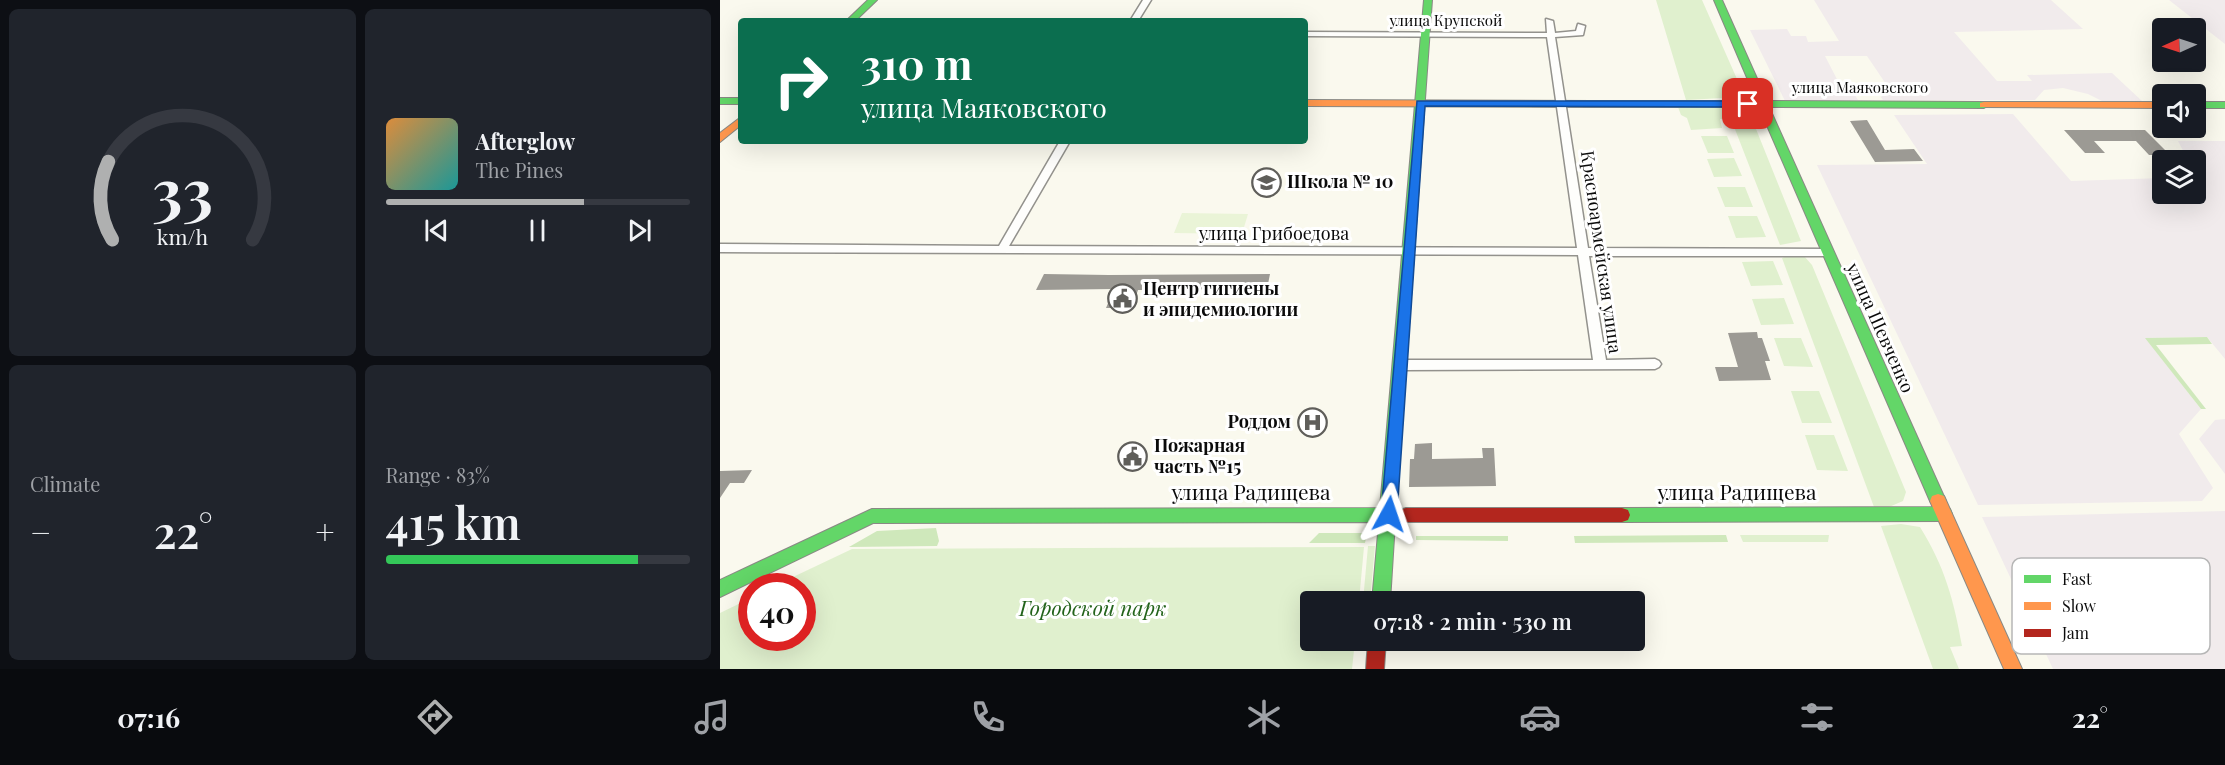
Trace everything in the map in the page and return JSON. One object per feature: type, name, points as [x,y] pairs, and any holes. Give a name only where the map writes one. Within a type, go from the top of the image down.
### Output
[{"type":"street","points":[[853,18],[873,0]]},
{"type":"street","points":[[1136,18],[1147,0]]},
{"type":"street","points":[[1382,591],[1402,365],[1408,251],[1428,0]]},
{"type":"street","name":"улица Шевченко","points":[[1719,0],[1827,253],[2013,669]]},
{"type":"street","name":"Красноармейская улица","points":[[1402,365],[1600,364],[1550,21]]},
{"type":"street","name":"улица Крупской","points":[[1308,34],[1552,35],[1580,33],[1581,26]]},
{"type":"street","points":[[720,101],[738,101]]},
{"type":"street","name":"улица Маяковского","points":[[1308,103],[2152,105]]},
{"type":"street","points":[[2206,105],[2225,105]]},
{"type":"street","points":[[720,140],[738,123]]},
{"type":"street","points":[[1002,249],[1063,144]]},
{"type":"street","name":"улица Грибоедова","points":[[720,248],[1583,250],[1827,253]]},
{"type":"street","points":[[1600,364],[1655,364]]},
{"type":"street","name":"улица Радищева","points":[[720,589],[872,516],[1944,514]]},
{"type":"street","points":[[1375,669],[1376,651]]},
{"type":"shaded area","points":[[1814,0],[2051,0],[2083,29],[1954,32],[1997,81],[2032,81],[2027,75],[2112,73],[2142,101],[2102,101],[2088,94],[2063,88],[2044,90],[2035,100],[1883,100],[1881,97],[1890,90],[1867,56],[1825,56],[1841,87],[1850,87],[1858,100],[1785,101],[1750,30],[1787,29],[1791,36],[1806,36],[1808,42],[1839,41]]},
{"type":"shaded area","points":[[2169,0],[2225,0],[2225,44],[2206,29],[2206,18],[2192,18]]},
{"type":"shaded area","points":[[2013,114],[2071,181],[2152,178],[2152,204],[2206,204],[2206,150],[2183,150],[2178,141],[2225,141],[2225,359],[2207,337],[2146,338],[2201,409],[2179,434],[2213,488],[2202,501],[1978,505],[1817,165],[1927,164],[1894,115]]},
{"type":"shaded area","points":[[2225,419],[2225,474],[2199,439],[2215,420]]},
{"type":"shaded area","points":[[2225,511],[2225,669],[2053,669],[2046,654],[2210,654],[2210,558],[2012,558],[2012,581],[1982,517]]},
{"type":"green space","points":[[1656,0],[1702,0],[1741,88],[1741,97],[1686,100]]},
{"type":"green space","points":[[1678,107],[1742,107],[1748,109],[1801,241],[1780,245],[1731,119],[1720,119],[1722,128],[1691,130],[1687,118],[1681,115]]},
{"type":"green space","points":[[1701,136],[1727,136],[1734,153],[1708,153]]},
{"type":"green space","points":[[1734,158],[1742,176],[1714,177],[1707,159]]},
{"type":"green space","points":[[1717,187],[1745,187],[1753,207],[1725,207]]},
{"type":"green space","points":[[1182,213],[1248,214],[1242,234],[1174,233]]},
{"type":"green space","points":[[1728,216],[1757,216],[1766,237],[1736,238]]},
{"type":"green space","points":[[1793,254],[1804,256],[1812,265],[1906,492],[1903,501],[1889,507],[1874,507],[1782,258]]},
{"type":"green space","points":[[1773,261],[1783,285],[1751,286],[1742,262]]},
{"type":"green space","points":[[1784,298],[1794,324],[1761,325],[1752,299]]},
{"type":"green space","points":[[2207,337],[2212,344],[2156,345],[2206,409],[2201,409],[2145,338]]},
{"type":"green space","points":[[1774,338],[1801,338],[1813,367],[1784,366]]},
{"type":"green space","points":[[1791,391],[1819,391],[1832,423],[1802,423]]},
{"type":"green space","points":[[1805,435],[1834,435],[1848,471],[1817,470]]},
{"type":"green space","points":[[1901,524],[1920,527],[1942,570],[1956,614],[1962,646],[1950,647],[1959,669],[1933,669],[1881,526]]},
{"type":"green space","points":[[936,528],[939,541],[937,546],[849,547],[877,531]]},
{"type":"green space","points":[[1319,533],[1367,533],[1365,543],[1309,543]]},
{"type":"green space","points":[[1726,535],[1728,542],[1575,543],[1574,536]]},
{"type":"green space","points":[[1740,535],[1829,535],[1828,542],[1743,542]]},
{"type":"green space","points":[[1416,536],[1508,536],[1508,541],[1416,540]]},
{"type":"green space","points":[[1368,546],[1375,546],[1371,591],[1364,591]]},
{"type":"green space","name":"Городской парк","points":[[1364,547],[1360,591],[1300,591],[1300,651],[1354,651],[1352,669],[720,669],[720,613],[738,604],[738,651],[816,651],[816,573],[801,573],[852,549]]},
{"type":"building","points":[[1867,120],[1885,150],[1914,149],[1923,161],[1875,162],[1850,121]]},
{"type":"building","points":[[2064,130],[2145,130],[2165,150],[2152,150],[2152,155],[2149,155],[2136,141],[2094,141],[2105,153],[2085,153]]},
{"type":"building","name":"Центр гигиены и эпидемиологии","points":[[1044,274],[1270,274],[1267,289],[1138,290],[1132,308],[1106,308],[1114,289],[1036,290]]},
{"type":"building","points":[[1757,332],[1758,338],[1762,338],[1770,361],[1765,361],[1771,380],[1719,381],[1715,367],[1738,367],[1728,333]]},
{"type":"building","points":[[1432,443],[1432,459],[1483,458],[1482,448],[1494,448],[1496,486],[1409,487],[1410,459],[1414,459],[1415,444]]},
{"type":"building","points":[[752,470],[744,483],[730,483],[720,498],[720,471]]},
{"type":"traffic: fast","points":[[853,18],[873,0]]},
{"type":"traffic: fast","points":[[1382,591],[1428,0]]},
{"type":"traffic: fast","points":[[1718,0],[1827,253],[1938,501]]},
{"type":"traffic: fast","points":[[720,101],[738,101]]},
{"type":"traffic: fast","points":[[1593,104],[1984,105]]},
{"type":"traffic: fast","points":[[2206,105],[2225,105]]},
{"type":"traffic: fast","points":[[1622,515],[1944,514]]},
{"type":"traffic: fast","points":[[720,589],[872,516],[1406,515]]},
{"type":"traffic: slow","points":[[1308,103],[1593,104]]},
{"type":"traffic: slow","points":[[1984,105],[2152,105]]},
{"type":"traffic: slow","points":[[720,139],[738,123]]},
{"type":"traffic: slow","points":[[1938,501],[2013,669]]},
{"type":"traffic: jam","points":[[1406,515],[1622,515]]},
{"type":"traffic: jam","points":[[1375,669],[1376,651]]},
{"type":"place","name":"Школа № 10","points":[[1266,182]]},
{"type":"place","name":"Центр гигиены и эпидемиологии","points":[[1122,299]]},
{"type":"place","name":"Роддом","points":[[1312,422]]},
{"type":"place","name":"Пожарная часть №15","points":[[1133,456]]},
{"type":"route","points":[[1389,514],[1420,103],[1748,104]]}]
